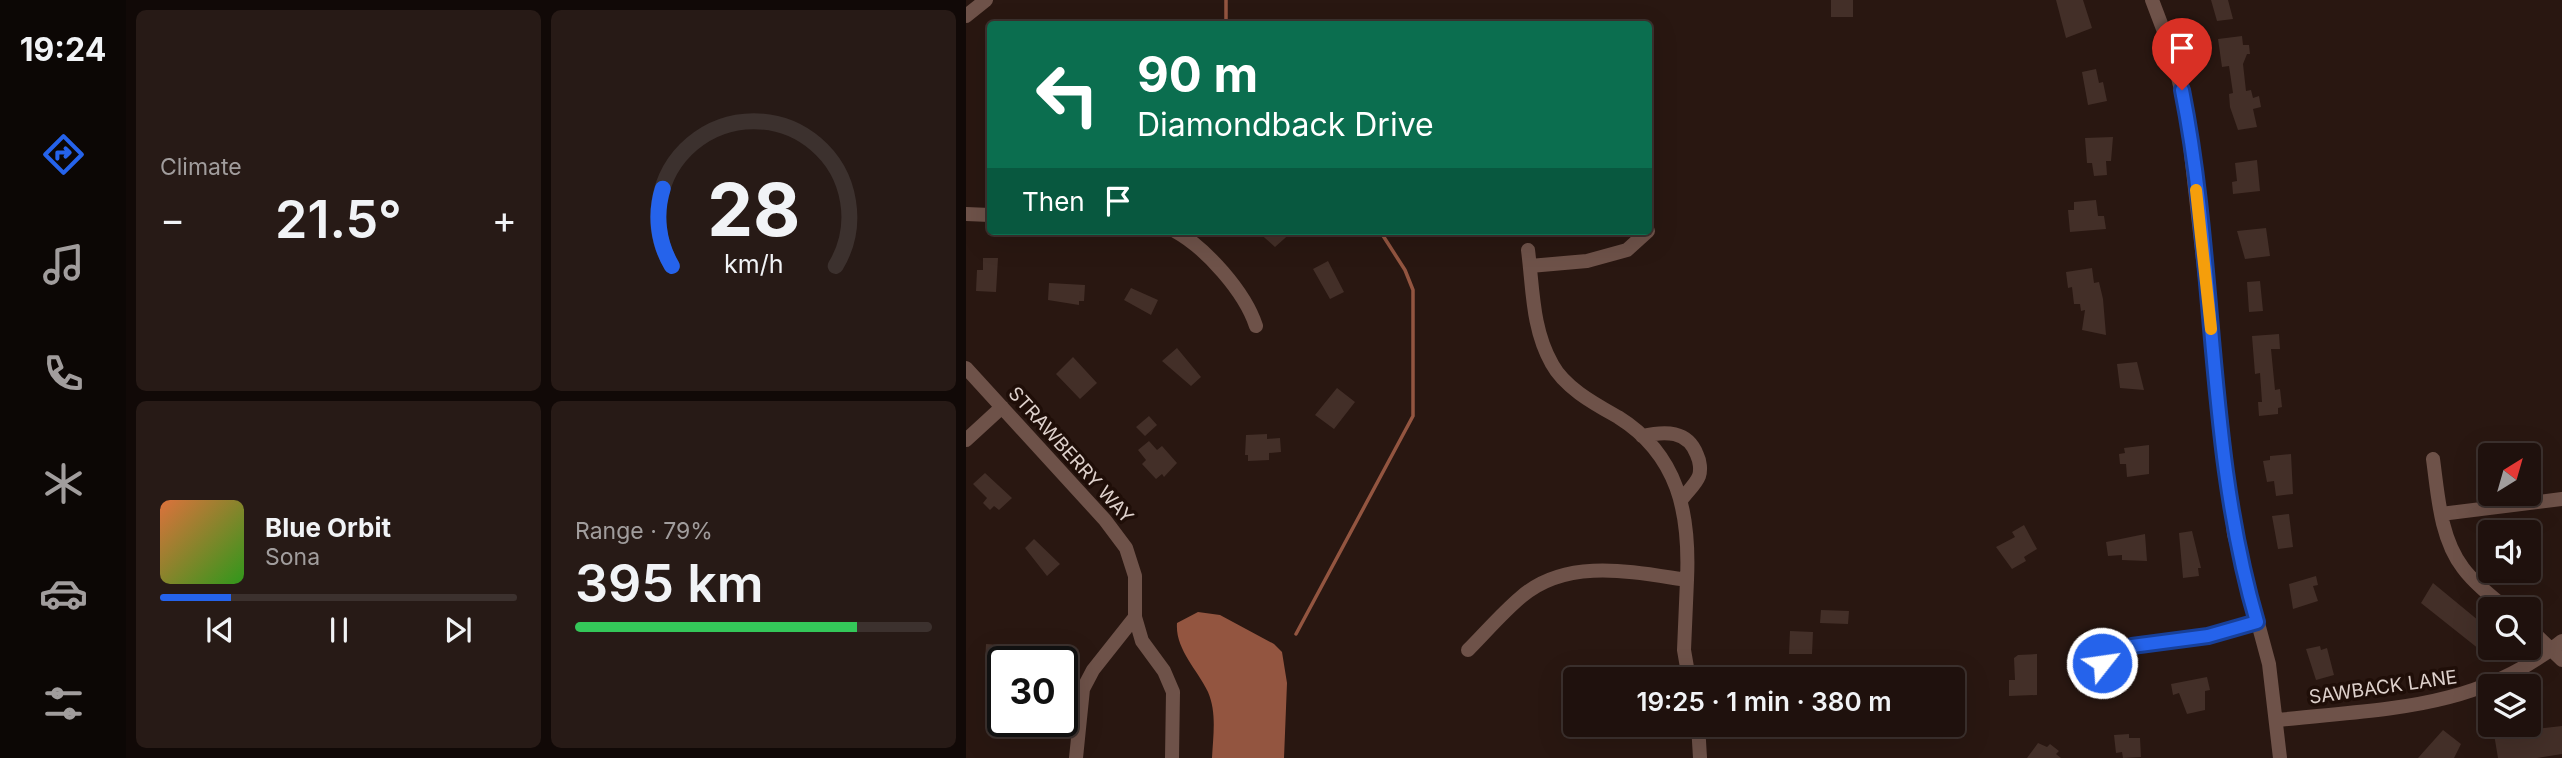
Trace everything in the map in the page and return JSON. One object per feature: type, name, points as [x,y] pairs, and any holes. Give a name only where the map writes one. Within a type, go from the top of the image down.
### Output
[{"type":"street","points":[[966,16],[986,0]]},
{"type":"street","points":[[2152,0],[2174,60],[2186,109],[2234,534],[2269,664],[2278,720],[2280,758]]},
{"type":"street","points":[[966,214],[987,215]]},
{"type":"street","points":[[1180,235],[1198,248],[1236,290],[1249,307],[1256,326]]},
{"type":"street","points":[[1530,266],[1587,261],[1627,250],[1644,235]]},
{"type":"street","points":[[1528,250],[1537,330],[1553,366],[1584,397],[1642,436],[1655,449],[1682,499],[1689,543],[1684,650],[1687,667]]},
{"type":"street","name":"STRAWBERRY WAY","points":[[966,368],[1105,520],[1126,548],[1135,576],[1135,617],[1142,641],[1164,671],[1173,692],[1172,758]]},
{"type":"street","points":[[966,440],[1002,407]]},
{"type":"street","points":[[1642,436],[1660,432],[1679,433],[1694,446],[1700,460],[1699,476],[1682,499]]},
{"type":"street","points":[[2433,459],[2441,514],[2449,542],[2463,568],[2494,597]]},
{"type":"street","points":[[2441,514],[2562,499]]},
{"type":"street","points":[[1468,650],[1522,595],[1548,579],[1578,571],[1630,572],[1687,580]]},
{"type":"street","points":[[1076,758],[1083,689],[1093,670],[1135,617]]},
{"type":"street","points":[[2102,663],[2132,646],[2208,636],[2257,622]]},
{"type":"street","points":[[2541,636],[2559,649]]},
{"type":"street","name":"SAWBACK LANE","points":[[2278,720],[2415,705],[2465,695],[2559,649]]},
{"type":"street","points":[[1699,737],[1700,758]]},
{"type":"shaded area","points":[[1198,612],[1220,615],[1274,644],[1282,652],[1287,683],[1284,758],[1212,758],[1214,725],[1211,700],[1179,642],[1177,632],[1177,623]]},
{"type":"building","points":[[1831,0],[1853,0],[1853,17],[1831,17]]},
{"type":"building","points":[[2056,0],[2083,0],[2092,28],[2066,38]]},
{"type":"building","points":[[2211,0],[2228,0],[2233,19],[2217,21]]},
{"type":"building","points":[[2242,36],[2243,45],[2249,45],[2250,54],[2247,54],[2243,64],[2246,91],[2251,90],[2253,98],[2259,96],[2261,107],[2253,109],[2257,127],[2238,130],[2230,107],[2229,94],[2233,93],[2229,66],[2222,67],[2218,39]]},
{"type":"building","points":[[2096,69],[2099,83],[2103,82],[2107,101],[2088,105],[2082,72]]},
{"type":"building","points":[[2113,137],[2111,161],[2106,161],[2107,175],[2094,176],[2092,163],[2087,163],[2085,138]]},
{"type":"building","points":[[2257,160],[2260,191],[2233,194],[2232,182],[2237,181],[2235,163]]},
{"type":"building","points":[[2096,200],[2098,216],[2104,216],[2106,229],[2070,232],[2068,210],[2074,210],[2074,202]]},
{"type":"building","points":[[2266,228],[2270,256],[2245,259],[2237,231]]},
{"type":"building","points":[[1262,235],[1288,235],[1275,247]]},
{"type":"building","points":[[983,258],[998,258],[996,292],[976,291],[977,270],[983,270]]},
{"type":"building","points":[[1328,261],[1344,292],[1330,299],[1313,269]]},
{"type":"building","points":[[2092,268],[2094,283],[2099,282],[2103,299],[2106,335],[2082,330],[2085,310],[2081,311],[2080,304],[2074,304],[2072,287],[2068,288],[2066,272]]},
{"type":"building","points":[[2260,281],[2263,311],[2249,312],[2247,282]]},
{"type":"building","points":[[1049,283],[1085,285],[1084,301],[1079,301],[1079,305],[1048,300]]},
{"type":"building","points":[[1131,288],[1158,300],[1151,315],[1124,300]]},
{"type":"building","points":[[2279,334],[2280,349],[2271,349],[2275,390],[2280,389],[2282,407],[2278,408],[2278,414],[2259,416],[2258,402],[2262,402],[2260,373],[2255,374],[2252,336]]},
{"type":"building","points":[[1177,348],[1201,377],[1191,386],[1162,361]]},
{"type":"building","points":[[1073,357],[1097,383],[1080,399],[1056,374]]},
{"type":"building","points":[[2137,362],[2144,390],[2120,388],[2117,364]]},
{"type":"building","points":[[1337,388],[1355,402],[1334,429],[1315,415]]},
{"type":"building","points":[[1149,416],[1157,425],[1145,436],[1136,427]]},
{"type":"building","points":[[1267,434],[1267,439],[1280,438],[1281,452],[1269,453],[1269,460],[1248,461],[1248,455],[1245,455],[1246,435]]},
{"type":"building","points":[[1149,441],[1157,450],[1162,446],[1177,463],[1164,477],[1162,474],[1156,479],[1142,464],[1146,460],[1138,450]]},
{"type":"building","points":[[2149,445],[2149,474],[2127,477],[2126,464],[2120,464],[2119,454],[2125,453],[2124,448]]},
{"type":"building","points":[[2291,454],[2293,494],[2276,496],[2274,481],[2267,482],[2263,461],[2270,460],[2270,456]]},
{"type":"building","points":[[985,473],[1012,498],[999,510],[994,506],[990,510],[983,503],[987,498],[973,484]]},
{"type":"building","points":[[2289,514],[2293,547],[2278,549],[2272,516]]},
{"type":"building","points":[[2024,525],[2037,549],[2024,557],[2026,561],[2012,569],[1996,547],[2015,537],[2012,532]]},
{"type":"building","points":[[2192,531],[2201,568],[2198,568],[2199,576],[2183,578],[2179,533]]},
{"type":"building","points":[[2145,534],[2147,561],[2122,560],[2122,555],[2108,556],[2106,542]]},
{"type":"building","points":[[1034,539],[1060,564],[1047,576],[1025,548]]},
{"type":"building","points":[[2316,576],[2318,585],[2313,586],[2318,601],[2293,609],[2289,584]]},
{"type":"building","points":[[2433,583],[2478,620],[2478,648],[2421,603]]},
{"type":"building","points":[[1821,610],[1849,611],[1848,624],[1820,623]]},
{"type":"building","points":[[1790,631],[1813,632],[1812,654],[1789,654]]},
{"type":"building","points":[[986,644],[1001,645],[987,646],[985,662]]},
{"type":"building","points":[[2320,646],[2321,650],[2327,648],[2334,675],[2316,680],[2306,649]]},
{"type":"building","points":[[2037,654],[2037,695],[2009,696],[2009,680],[2015,680],[2014,658],[2018,655]]},
{"type":"building","points":[[2207,677],[2210,690],[2205,691],[2205,710],[2187,714],[2179,693],[2173,695],[2171,684]]},
{"type":"building","points":[[2562,726],[2562,754],[2537,758],[2498,758],[2494,737],[2541,737],[2541,728]]},
{"type":"building","points":[[2443,730],[2461,744],[2454,758],[2418,758]]},
{"type":"building","points":[[2129,734],[2129,738],[2140,738],[2141,757],[2123,758],[2122,752],[2116,753],[2114,735]]},
{"type":"building","points":[[2038,743],[2047,747],[2050,744],[2059,751],[2056,754],[2061,758],[2027,758]]},
{"type":"waterway","points":[[1226,0],[1226,21]]},
{"type":"waterway","points":[[1296,634],[1413,416],[1413,290],[1405,270],[1383,235]]},
{"type":"slow traffic","points":[[2196,190],[2211,329]]},
{"type":"route","points":[[2102,663],[2122,650],[2143,643],[2208,636],[2257,622],[2234,534],[2193,156],[2182,90]]}]
